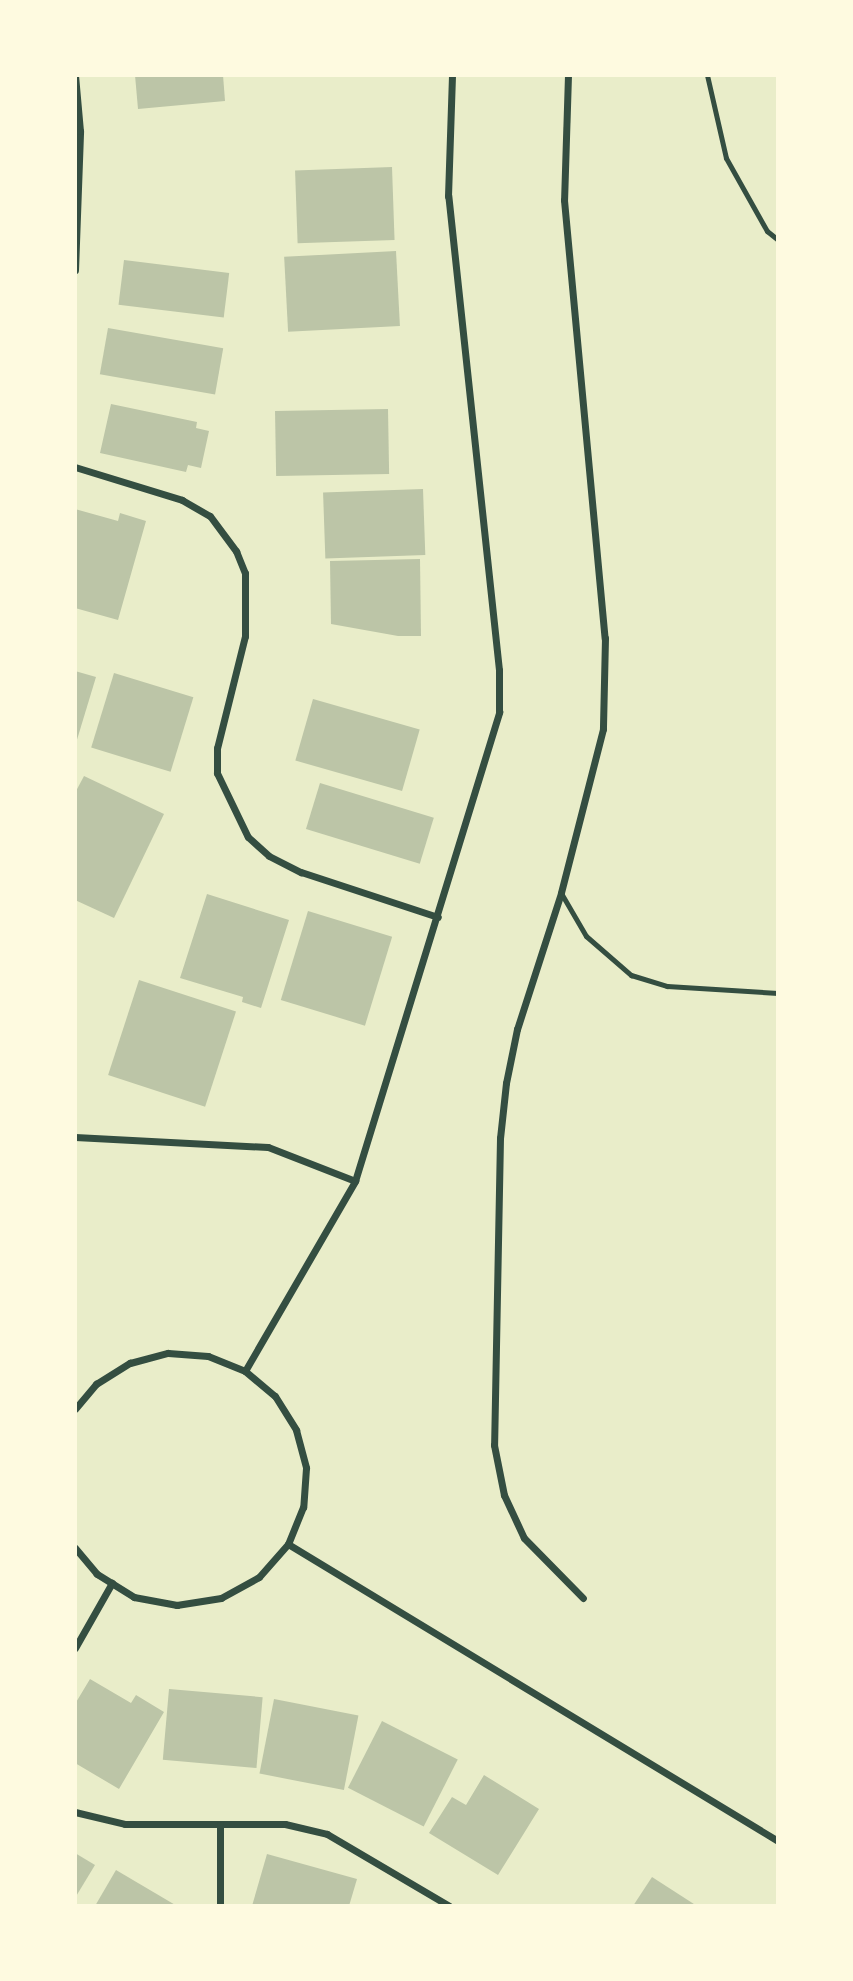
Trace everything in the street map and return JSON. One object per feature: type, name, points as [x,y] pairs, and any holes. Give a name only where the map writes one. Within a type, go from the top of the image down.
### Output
[{"type":"street","points":[[75,75],[80,131],[75,270]]},
{"type":"street","points":[[245,1371],[355,1181],[499,712],[499,670],[448,196],[452,75]]},
{"type":"street","points":[[568,75],[564,201],[605,638],[603,729],[561,893],[517,1029],[505,1097],[500,1138],[494,1445],[504,1495],[524,1538],[583,1598]]},
{"type":"street","points":[[75,467],[182,500],[210,516],[236,551],[245,573],[245,636],[217,748],[217,773],[248,837],[269,856],[301,872],[438,917]]},
{"type":"street","points":[[75,1137],[268,1147],[355,1181]]},
{"type":"street","points":[[75,1409],[96,1384],[130,1363],[168,1353],[208,1356],[245,1371],[275,1396],[296,1430],[306,1468],[303,1507],[288,1544],[259,1577],[221,1598],[177,1605],[134,1597],[97,1574],[75,1548]]},
{"type":"street","points":[[288,1544],[778,1841]]},
{"type":"street","points":[[75,1648],[112,1583]]},
{"type":"street","points":[[75,1812],[125,1824],[285,1824],[327,1834],[449,1906]]},
{"type":"street","points":[[220,1825],[220,1906]]},
{"type":"lane","points":[[706,75],[726,158],[767,231],[778,240]]},
{"type":"lane","points":[[561,893],[586,936],[631,975],[667,986],[778,993]]},
{"type":"building","points":[[135,75],[223,75],[225,101],[138,109]]},
{"type":"building","points":[[392,167],[395,240],[298,243],[295,170]]},
{"type":"building","points":[[396,251],[400,326],[288,332],[284,257]]},
{"type":"building","points":[[124,260],[229,273],[224,318],[119,305]]},
{"type":"building","points":[[108,328],[223,348],[215,395],[100,374]]},
{"type":"building","points":[[111,404],[197,422],[196,428],[209,431],[201,468],[188,465],[186,472],[100,453]]},
{"type":"building","points":[[388,409],[389,474],[276,476],[275,411]]},
{"type":"building","points":[[423,489],[425,555],[325,558],[323,492]]},
{"type":"building","points":[[75,509],[118,521],[120,513],[146,521],[118,620],[75,608]]},
{"type":"building","points":[[420,559],[421,636],[398,636],[331,624],[330,561]]},
{"type":"building","points":[[75,671],[96,677],[76,743],[75,743]]},
{"type":"building","points":[[114,673],[193,697],[171,772],[91,748]]},
{"type":"building","points":[[313,699],[420,730],[402,791],[295,761]]},
{"type":"building","points":[[84,776],[164,814],[114,918],[75,900],[75,793]]},
{"type":"building","points":[[320,783],[434,818],[420,864],[306,829]]},
{"type":"building","points":[[207,894],[289,920],[261,1008],[242,1002],[243,997],[180,978]]},
{"type":"building","points":[[308,911],[392,937],[365,1026],[281,1000]]},
{"type":"building","points":[[139,980],[236,1012],[205,1107],[108,1075]]},
{"type":"building","points":[[90,1679],[131,1703],[136,1695],[164,1712],[119,1789],[75,1763],[75,1704]]},
{"type":"building","points":[[169,1689],[263,1697],[256,1768],[163,1760]]},
{"type":"building","points":[[274,1699],[358,1715],[344,1790],[259,1774]]},
{"type":"building","points":[[382,1721],[458,1760],[424,1826],[348,1788]]},
{"type":"building","points":[[484,1775],[539,1809],[498,1875],[429,1833],[452,1797],[466,1805]]},
{"type":"building","points":[[75,1853],[95,1865],[75,1898]]},
{"type":"building","points":[[267,1854],[357,1879],[349,1906],[252,1906]]},
{"type":"building","points":[[116,1870],[177,1906],[95,1906]]},
{"type":"building","points":[[652,1877],[697,1906],[633,1906]]}]
